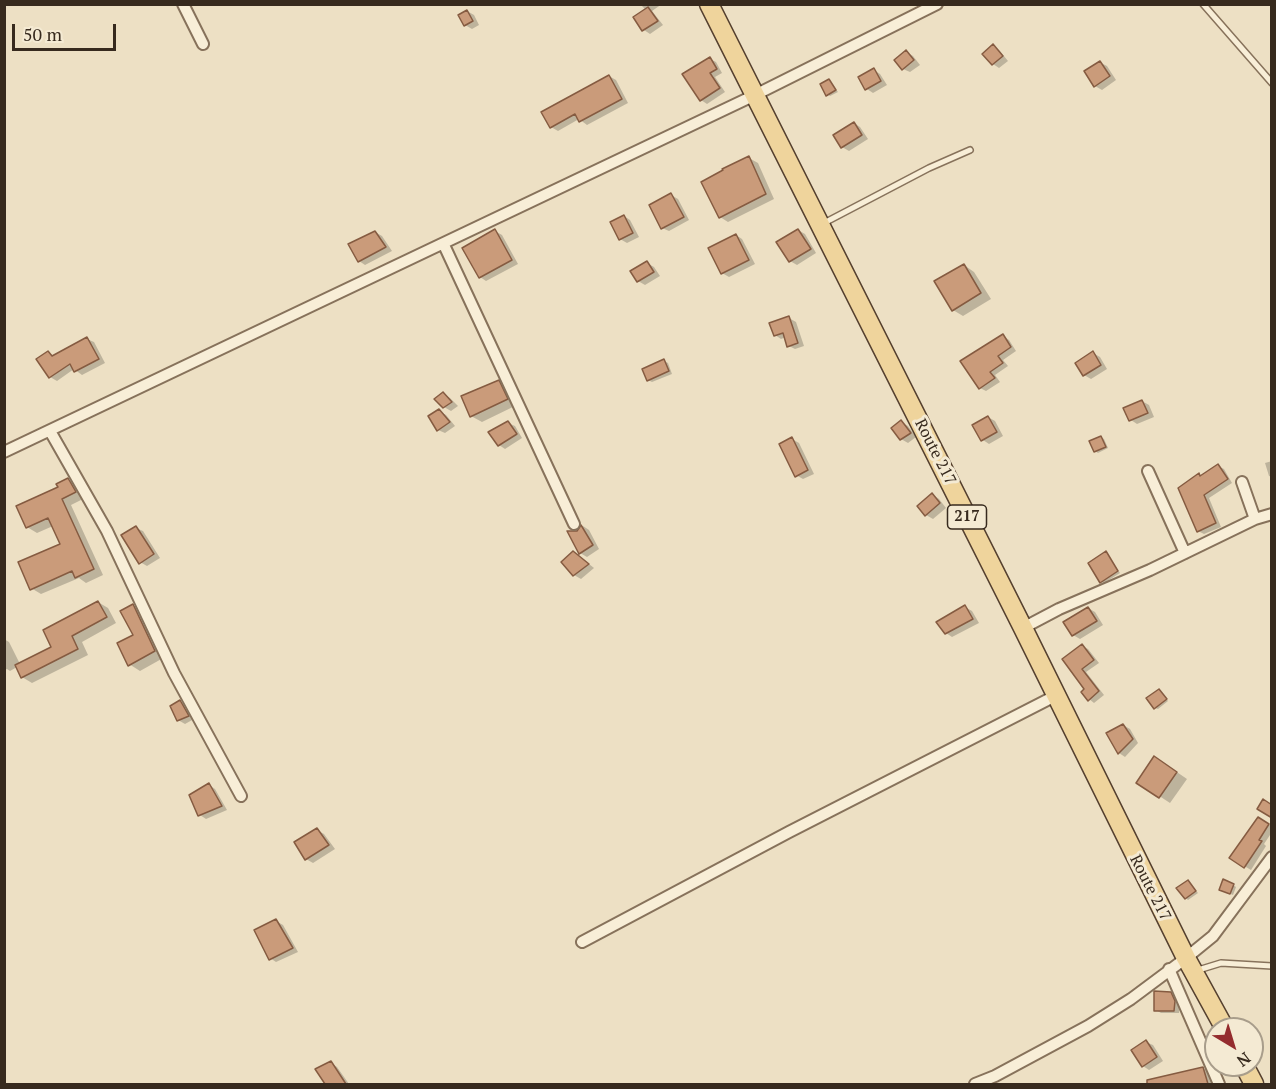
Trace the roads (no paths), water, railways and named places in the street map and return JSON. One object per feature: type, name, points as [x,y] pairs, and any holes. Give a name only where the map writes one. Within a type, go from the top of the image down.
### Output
[{"type":"main road","name":"Route 217","points":[[709,4],[1190,965],[1218,1017]]},
{"type":"street","points":[[183,4],[203,44]]},
{"type":"street","points":[[4,452],[755,95],[937,4]]},
{"type":"street","points":[[444,244],[574,524]]},
{"type":"street","points":[[50,431],[107,531],[174,674],[241,796]]},
{"type":"street","points":[[1148,471],[1185,553]]},
{"type":"street","points":[[1242,482],[1255,519]]},
{"type":"street","points":[[1023,628],[1059,609],[1255,519],[1272,514]]},
{"type":"street","points":[[582,942],[789,832],[1057,696]]},
{"type":"street","points":[[975,1084],[995,1076],[1088,1026],[1131,999],[1169,969],[1190,965],[1272,857]]},
{"type":"street","points":[[1169,969],[1220,1084]]},
{"type":"lane","points":[[1203,4],[1272,83]]},
{"type":"lane","points":[[820,226],[929,168],[970,150]]},
{"type":"lane","points":[[1190,965],[1221,963],[1272,966]]}]
